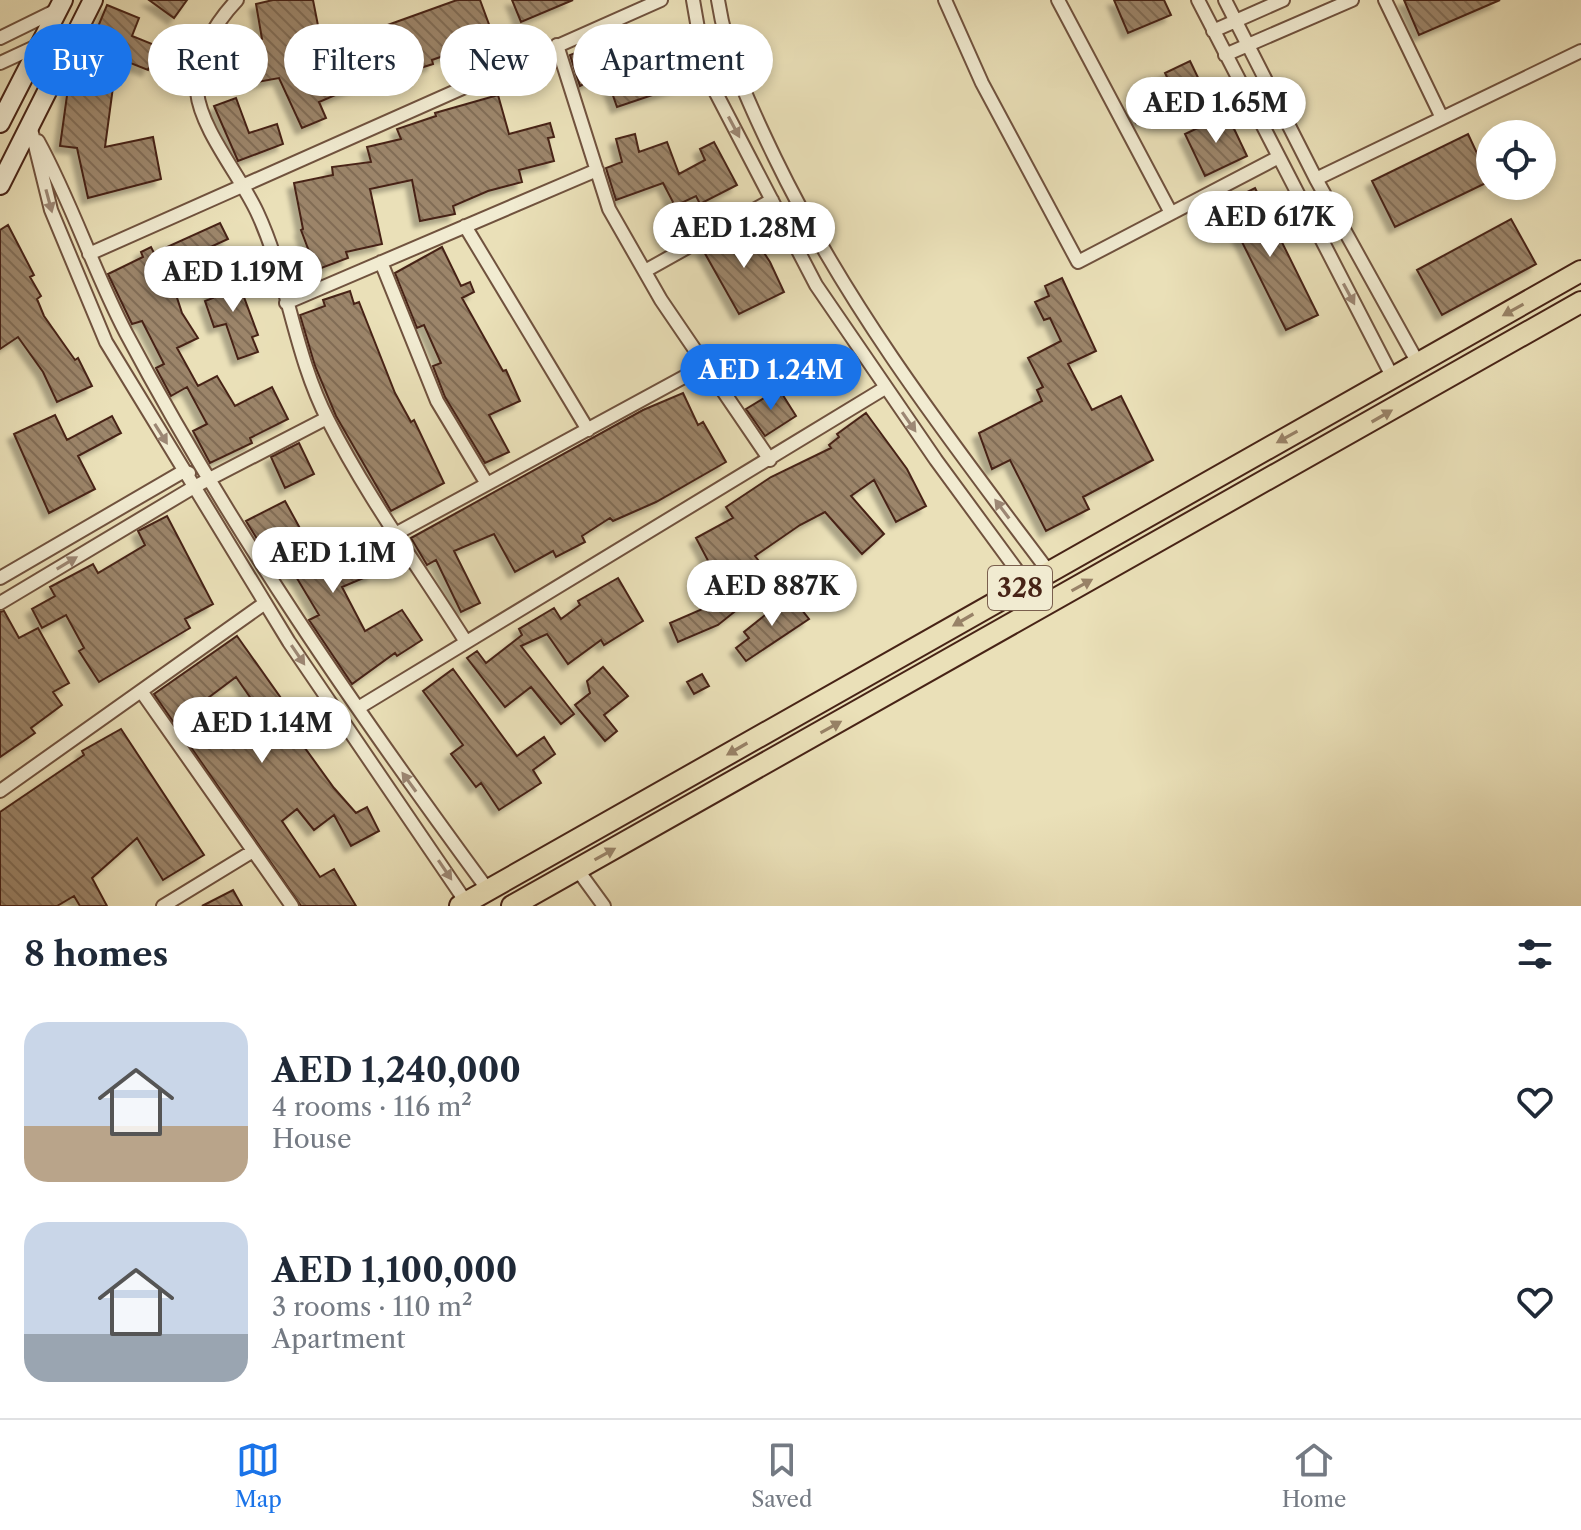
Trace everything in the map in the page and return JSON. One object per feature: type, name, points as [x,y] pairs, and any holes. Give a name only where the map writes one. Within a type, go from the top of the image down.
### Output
[{"type":"main road","name":"328","points":[[463,904],[1581,271]]},
{"type":"main road","points":[[512,906],[1581,302]]},
{"type":"street","points":[[0,185],[93,0]]},
{"type":"street","points":[[237,0],[224,14],[200,57],[197,93],[208,121],[258,214],[327,418],[466,642]]},
{"type":"street","points":[[661,0],[557,45],[609,209],[645,271],[770,460]]},
{"type":"street","points":[[693,0],[700,40],[715,91],[816,285],[885,388],[1027,584]]},
{"type":"street","points":[[718,0],[736,79],[835,273],[903,376],[1049,572]]},
{"type":"street","points":[[945,0],[982,83],[1078,262],[1277,158]]},
{"type":"street","points":[[1058,0],[1171,213]]},
{"type":"street","points":[[1198,0],[1393,378]]},
{"type":"street","points":[[1225,0],[1316,179],[1418,363]]},
{"type":"street","points":[[1213,31],[1283,0]]},
{"type":"street","points":[[1225,55],[1352,0]]},
{"type":"street","points":[[1385,0],[1442,118]]},
{"type":"street","points":[[0,38],[57,4]]},
{"type":"street","points":[[48,24],[57,4]]},
{"type":"street","points":[[1316,179],[1581,51]]},
{"type":"street","points":[[0,63],[24,52]]},
{"type":"street","points":[[0,123],[24,75]]},
{"type":"street","points":[[89,254],[443,96]]},
{"type":"street","points":[[30,125],[67,194],[89,254],[126,333],[211,480],[300,624],[488,890]]},
{"type":"street","points":[[30,125],[51,210],[106,342],[265,603],[463,904]]},
{"type":"street","points":[[286,303],[597,170]]},
{"type":"street","points":[[645,271],[772,200]]},
{"type":"street","points":[[465,226],[588,430]]},
{"type":"street","points":[[381,262],[437,401],[487,484]]},
{"type":"street","points":[[397,533],[706,365]]},
{"type":"street","points":[[358,708],[885,388]]},
{"type":"street","points":[[0,603],[194,487],[327,418]]},
{"type":"street","points":[[0,578],[184,471],[211,480]]},
{"type":"street","points":[[0,791],[265,603]]},
{"type":"street","points":[[141,691],[292,906]]},
{"type":"street","points":[[163,906],[253,851]]},
{"type":"street","points":[[577,869],[604,906]]},
{"type":"building","points":[[149,0],[187,0],[174,18]]},
{"type":"building","points":[[273,0],[313,0],[318,24],[284,24],[284,89],[279,78],[268,80],[268,24],[259,24],[256,4]]},
{"type":"building","points":[[457,0],[480,0],[489,24],[440,24],[440,57],[432,60],[433,64],[424,67],[424,24],[390,24]]},
{"type":"building","points":[[512,0],[573,0],[521,22]]},
{"type":"building","points":[[1114,0],[1164,0],[1171,15],[1128,33]]},
{"type":"building","points":[[1404,0],[1500,0],[1419,35]]},
{"type":"building","points":[[107,5],[139,18],[132,36],[132,24],[99,24]]},
{"type":"building","points":[[132,36],[148,42],[148,70],[132,64]]},
{"type":"building","points":[[1190,61],[1204,90],[1136,123],[1131,114],[1174,92],[1165,73]]},
{"type":"building","points":[[67,96],[112,96],[105,147],[153,137],[161,179],[88,198],[77,148],[60,146]]},
{"type":"building","points":[[287,96],[333,96],[319,102],[326,118],[302,128]]},
{"type":"building","points":[[498,96],[509,134],[550,123],[554,137],[548,138],[554,161],[519,170],[522,182],[488,191],[453,206],[455,214],[420,221],[412,180],[370,189],[382,244],[346,252],[348,258],[316,270],[301,230],[294,183],[333,175],[332,167],[371,162],[367,147],[401,139],[397,129],[436,116],[435,113]]},
{"type":"building","points":[[613,96],[650,96],[617,107]]},
{"type":"building","points":[[236,98],[249,133],[277,124],[283,144],[238,161],[214,106]]},
{"type":"building","points":[[1227,114],[1247,156],[1205,176],[1185,134]]},
{"type":"building","points":[[635,134],[639,152],[667,142],[679,174],[705,160],[700,149],[714,142],[737,185],[700,204],[696,196],[675,206],[663,183],[616,200],[606,168],[622,162],[616,139]]},
{"type":"building","points":[[1468,134],[1476,151],[1476,188],[1395,227],[1372,181]]},
{"type":"building","points":[[1255,188],[1318,315],[1286,330],[1223,204]]},
{"type":"building","points":[[1511,219],[1536,264],[1442,315],[1417,270]]},
{"type":"building","points":[[220,223],[228,239],[167,267],[182,313],[198,338],[177,348],[198,386],[217,376],[235,406],[272,387],[288,419],[250,438],[252,443],[210,463],[193,431],[207,424],[187,387],[171,396],[156,368],[164,364],[142,321],[132,324],[108,274],[143,257],[141,252],[151,247],[154,253]]},
{"type":"building","points":[[8,225],[34,275],[30,277],[41,296],[37,299],[44,316],[75,360],[78,358],[92,386],[57,402],[43,372],[18,337],[0,349],[0,230]]},
{"type":"building","points":[[746,225],[770,262],[784,292],[739,314],[703,250]]},
{"type":"building","points":[[442,247],[461,286],[470,282],[474,292],[462,298],[503,371],[506,370],[520,401],[489,415],[509,452],[485,463],[445,397],[433,366],[441,363],[424,325],[417,328],[395,273]]},
{"type":"building","points":[[235,273],[258,335],[252,337],[258,352],[238,359],[226,324],[214,327],[205,301],[213,298],[208,282]]},
{"type":"building","points":[[1062,278],[1096,351],[1068,364],[1092,410],[1121,396],[1153,460],[1083,497],[1089,509],[1046,531],[1010,460],[992,469],[979,433],[1042,401],[1037,390],[1043,387],[1028,358],[1061,341],[1050,318],[1044,320],[1035,302],[1049,296],[1045,286]]},
{"type":"building","points":[[350,291],[354,304],[359,302],[395,393],[411,422],[414,420],[444,483],[391,511],[336,416],[315,366],[300,315],[325,306],[323,300]]},
{"type":"building","points":[[779,389],[796,416],[765,436],[746,409]]},
{"type":"building","points":[[683,393],[698,425],[703,422],[726,462],[656,502],[613,521],[610,518],[582,536],[585,542],[556,557],[553,551],[515,572],[494,534],[454,551],[480,603],[461,612],[436,560],[427,565],[411,538],[643,410]]},
{"type":"building","points":[[866,413],[907,469],[926,506],[896,522],[874,480],[851,496],[884,534],[862,554],[825,512],[755,556],[774,580],[718,625],[678,642],[670,623],[721,601],[714,593],[722,587],[696,538],[733,518],[726,507],[771,477],[831,448],[829,445],[839,437],[837,434]]},
{"type":"building","points":[[55,415],[67,440],[112,416],[121,433],[78,456],[95,489],[49,513],[14,434]]},
{"type":"building","points":[[299,443],[314,474],[285,488],[271,457]]},
{"type":"building","points":[[285,501],[319,563],[360,545],[373,574],[342,587],[365,631],[402,610],[422,640],[397,656],[395,653],[352,684],[309,620],[319,615],[292,570],[280,576],[246,521]]},
{"type":"building","points":[[167,516],[213,604],[185,619],[190,628],[99,682],[79,651],[84,648],[66,615],[42,628],[32,609],[55,596],[50,587],[93,564],[98,573],[145,545],[138,531]]},
{"type":"building","points":[[618,578],[643,621],[604,645],[601,640],[568,664],[547,634],[521,646],[574,714],[561,724],[531,687],[505,707],[467,658],[477,651],[486,663],[522,635],[519,629],[554,608],[561,619],[580,605],[578,601]]},
{"type":"building","points":[[790,595],[809,619],[746,661],[736,648],[749,638],[744,632]]},
{"type":"building","points":[[4,611],[19,638],[38,628],[69,683],[53,692],[62,705],[31,728],[35,733],[0,757],[0,612]]},
{"type":"building","points":[[237,636],[305,732],[297,737],[334,788],[356,813],[367,807],[379,831],[351,846],[334,815],[314,830],[297,809],[282,821],[320,877],[334,869],[356,906],[301,906],[154,694]],"holes":[[[236,677],[254,703],[233,717],[241,731],[217,742],[209,724],[216,719],[204,701]]]},
{"type":"building","points":[[603,667],[628,696],[604,715],[617,731],[605,741],[575,705],[590,693],[587,681]]},
{"type":"building","points":[[453,669],[517,756],[544,737],[555,754],[533,770],[541,783],[499,810],[481,783],[476,787],[451,754],[463,745],[423,691]]},
{"type":"building","points":[[702,674],[709,686],[694,694],[687,682]]},
{"type":"building","points":[[121,729],[204,855],[163,880],[137,838],[92,878],[107,906],[80,906],[74,896],[57,906],[0,906],[0,812],[84,755],[82,751]]},
{"type":"building","points":[[233,890],[242,906],[202,906]]}]
